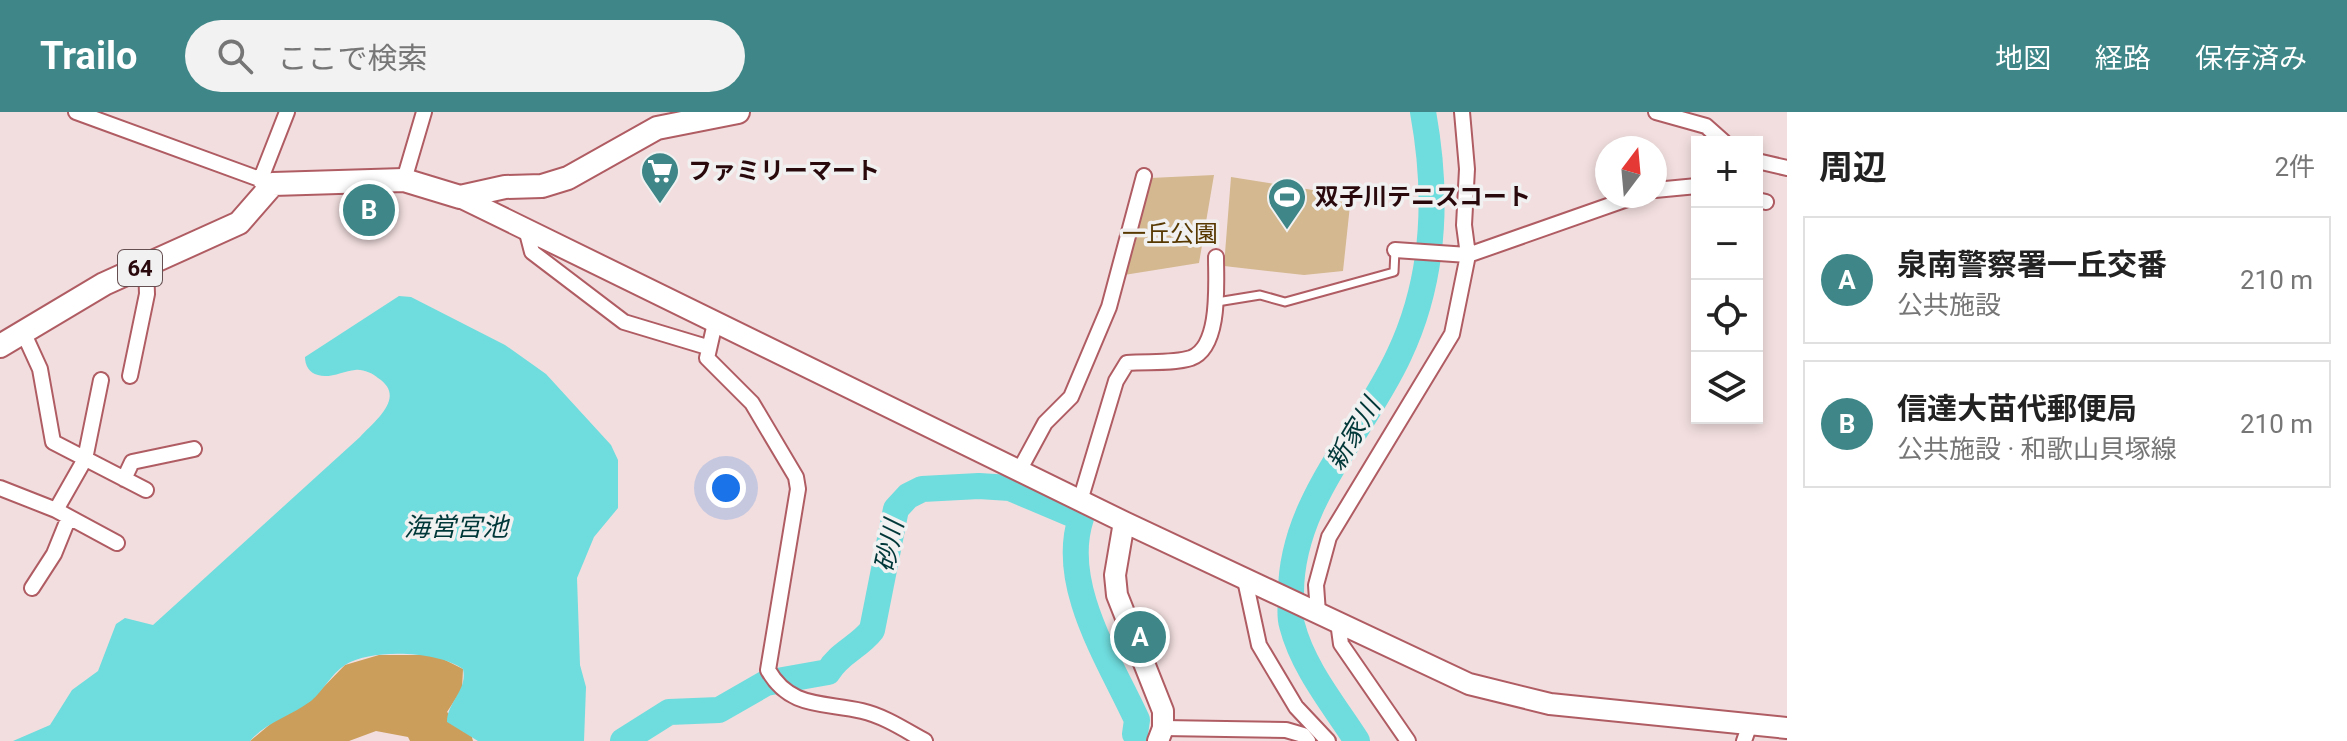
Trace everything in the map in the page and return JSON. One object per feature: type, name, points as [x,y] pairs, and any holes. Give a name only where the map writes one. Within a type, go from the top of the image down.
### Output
[{"type":"main road","points":[[266,182],[404,180],[460,197],[505,187],[542,186],[568,178],[657,128],[723,113]]},
{"type":"main road","name":"64","points":[[0,346],[104,284],[239,223],[266,182]]},
{"type":"street","points":[[76,112],[266,182],[287,112]]},
{"type":"street","points":[[404,180],[424,112]]},
{"type":"street","points":[[1318,613],[1316,585],[1329,537],[1452,334],[1468,255],[1464,225],[1467,169],[1462,112]]},
{"type":"street","points":[[1656,112],[1704,119],[1719,136]]},
{"type":"street","points":[[1763,162],[1787,168]]},
{"type":"street","points":[[1019,471],[1045,423],[1071,397],[1109,307],[1144,176]]},
{"type":"street","points":[[1667,189],[1691,187]]},
{"type":"street","points":[[460,197],[1080,501],[1440,672],[1493,692],[1550,704],[1747,732],[1787,728]]},
{"type":"street","points":[[1395,250],[1468,255],[1602,208]]},
{"type":"street","points":[[526,229],[532,252],[624,322],[707,347]]},
{"type":"street","points":[[1080,501],[1116,381],[1127,363],[1192,358],[1208,344],[1217,302],[1216,257]]},
{"type":"street","points":[[130,376],[147,294],[146,265]]},
{"type":"street","points":[[715,323],[707,347],[707,358],[752,403],[796,477],[798,489],[768,670],[774,681],[819,705],[881,717],[925,741]]},
{"type":"street","points":[[24,334],[40,369],[53,442],[146,490]]},
{"type":"street","points":[[32,588],[54,554],[62,513],[85,459],[101,380]]},
{"type":"street","points":[[124,479],[132,462],[194,449]]},
{"type":"street","points":[[0,488],[62,513],[117,543]]},
{"type":"street","points":[[1124,522],[1115,575],[1117,595],[1163,711],[1160,735],[1203,736],[1286,730],[1303,735],[1308,741]]},
{"type":"street","points":[[1245,580],[1259,645],[1296,707],[1328,741]]},
{"type":"street","points":[[1338,622],[1341,644],[1408,741]]},
{"type":"lane","points":[[1217,302],[1260,295],[1285,302],[1329,291],[1394,272],[1395,250]]},
{"type":"green space","name":"一丘公園","points":[[1214,175],[1199,263],[1124,275],[1150,178]]},
{"type":"green space","name":"双子川テニスコート","points":[[1231,177],[1351,196],[1343,271],[1304,275],[1224,266]]},
{"type":"shaded area","points":[[379,655],[435,655],[463,669],[462,689],[447,712],[471,734],[473,741],[410,741],[408,737],[376,731],[349,741],[250,741],[274,721],[310,701],[345,665]]},
{"type":"water","name":"海営宮池","points":[[399,296],[411,297],[505,345],[546,374],[611,445],[618,460],[618,508],[594,537],[577,578],[580,665],[586,687],[584,741],[478,741],[447,722],[450,708],[463,683],[463,669],[438,658],[388,654],[345,665],[311,701],[263,729],[250,741],[13,741],[50,725],[72,690],[98,671],[116,624],[125,618],[153,625],[380,416],[386,409],[390,393],[378,378],[358,370],[318,375],[308,368],[305,357]]},
{"type":"waterway","name":"新家川","points":[[1357,741],[1320,686],[1297,641],[1290,614],[1294,561],[1315,499],[1384,384],[1411,326],[1420,296],[1430,236],[1431,205],[1431,174],[1423,112]]},
{"type":"waterway","name":"砂川","points":[[623,741],[669,712],[719,710],[766,683],[828,672],[872,630],[896,509],[908,496],[922,489],[979,486],[1010,488],[1081,518],[1076,543],[1082,596],[1102,648],[1137,720],[1135,734]]},
{"type":"place","name":"ファミリーマート","points":[[660,205]]},
{"type":"place","name":"信達大苗代郵便局","points":[[369,210]]},
{"type":"place","name":"双子川テニスコート","points":[[1287,231]]},
{"type":"place","name":"泉南警察署一丘交番","points":[[1140,637]]}]
